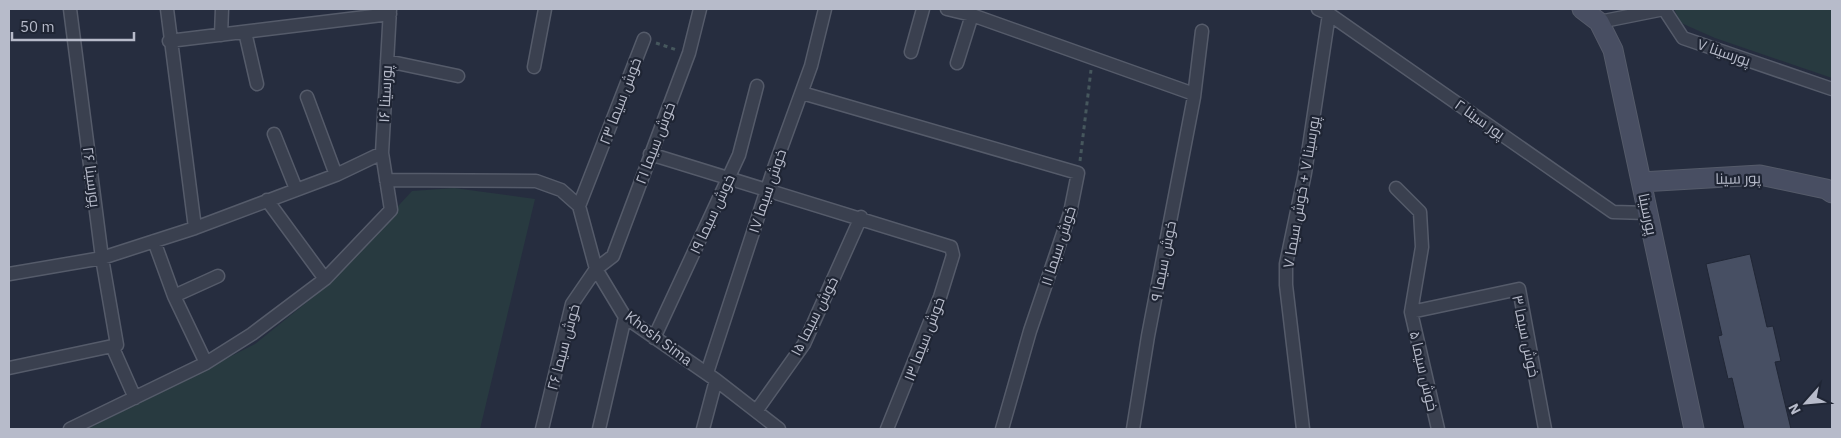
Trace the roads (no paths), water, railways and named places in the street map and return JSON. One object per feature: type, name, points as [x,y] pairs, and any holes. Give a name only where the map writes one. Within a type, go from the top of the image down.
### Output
[{"type":"street","name":"پورسینا ۲۶","points":[[70,9],[114,345],[135,398]]},
{"type":"street","points":[[167,9],[195,228]]},
{"type":"street","points":[[221,35],[222,9]]},
{"type":"street","points":[[534,67],[544,9]]},
{"type":"street","name":"خوش سیما ۲۱","points":[[596,269],[613,256],[689,53],[700,9]]},
{"type":"street","name":"خوش سیما ۱۷","points":[[703,429],[712,377],[768,190],[811,66],[825,9]]},
{"type":"street","points":[[910,52],[923,9]]},
{"type":"street","points":[[947,9],[972,15],[1194,94]]},
{"type":"street","name":"پورسینا","points":[[1582,9],[1599,22],[1613,50],[1694,429]]},
{"type":"street","name":"پورسینا ۷","points":[[1599,22],[1664,9],[1683,38],[1832,90]]},
{"type":"street","points":[[170,41],[390,11]]},
{"type":"street","name":"پورسینا ۱۶","points":[[325,279],[391,210],[382,153],[390,11]]},
{"type":"street","name":"پور سینا ۲","points":[[1323,11],[1613,212],[1648,213]]},
{"type":"street","name":"پورسینا ۷ + خوش سیما ۷","points":[[1303,429],[1286,285],[1286,264],[1305,173],[1323,11]]},
{"type":"street","points":[[957,63],[972,15]]},
{"type":"street","points":[[245,32],[257,84]]},
{"type":"street","name":"خوش سیما ۹","points":[[1133,429],[1148,336],[1179,183],[1202,32]]},
{"type":"street","name":"خوش سیما ۲۳","points":[[579,206],[644,40]]},
{"type":"street","points":[[387,61],[458,76]]},
{"type":"street","name":"خوش سیما ۱۹","points":[[654,338],[739,155],[757,86]]},
{"type":"street","name":"خوش سیما ۱۱","points":[[802,93],[1078,173],[1070,213],[1030,331],[1002,429]]},
{"type":"street","points":[[307,97],[336,175]]},
{"type":"street","points":[[274,134],[296,189]]},
{"type":"street","points":[[9,274],[102,258],[195,228],[336,175],[382,153]]},
{"type":"street","points":[[650,154],[728,179],[861,217]]},
{"type":"street","name":"پور سینا","points":[[1641,182],[1760,175],[1832,193]]},
{"type":"street","points":[[386,180],[536,181],[561,190],[579,206]]},
{"type":"street","points":[[1396,188],[1420,212],[1422,247],[1411,312]]},
{"type":"street","points":[[70,429],[206,363],[252,334],[325,279],[267,200]]},
{"type":"street","name":"Khosh Sima","points":[[579,206],[596,269],[625,317],[712,377],[757,410],[779,429]]},
{"type":"street","name":"خوش سیما ۱۳","points":[[861,217],[951,247],[953,255],[940,297],[887,429]]},
{"type":"street","name":"خوش سیما ۱۵","points":[[757,410],[804,344],[861,217]]},
{"type":"street","points":[[154,241],[174,296],[206,363]]},
{"type":"street","name":"خوش سیما ۲۶","points":[[542,429],[572,304],[596,269]]},
{"type":"street","points":[[174,296],[218,276]]},
{"type":"street","name":"خوش سیما ۳","points":[[1411,312],[1519,288],[1545,429]]},
{"type":"street","name":"خوش سیما ۵","points":[[1411,312],[1438,429]]},
{"type":"street","points":[[599,429],[625,317]]},
{"type":"street","points":[[9,368],[114,345]]}]
